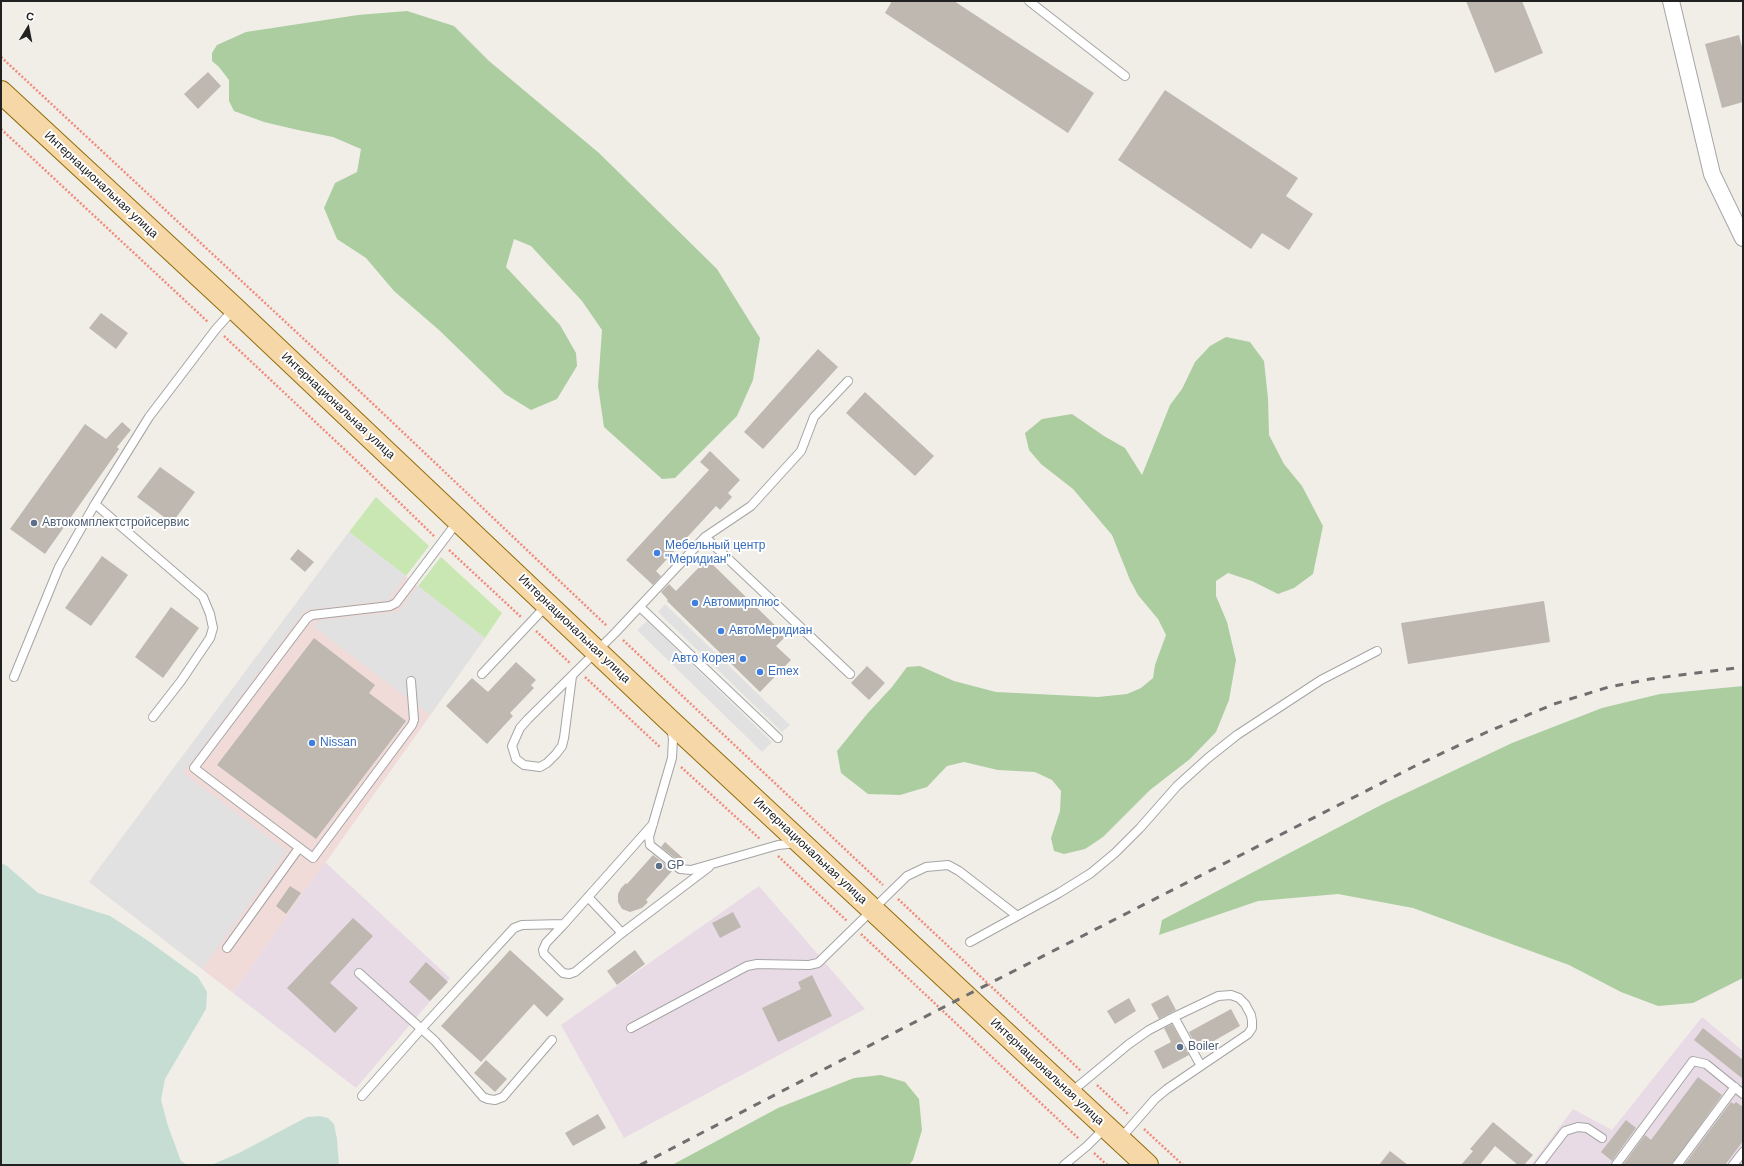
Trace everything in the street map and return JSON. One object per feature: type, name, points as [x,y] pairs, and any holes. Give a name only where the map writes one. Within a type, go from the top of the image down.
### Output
[{"type":"main road","name":"Интернациональная улица","points":[[1,92],[234,308],[670,721],[1147,1165]]},
{"type":"street","points":[[1671,1],[1712,174],[1743,238]]},
{"type":"lane","points":[[1029,1],[1124,76]]},
{"type":"lane","points":[[14,677],[58,567],[95,504],[149,417],[216,329],[234,308]]},
{"type":"lane","points":[[575,673],[562,746],[547,763],[540,767],[524,765],[516,759],[512,746],[520,728],[575,673],[597,651],[615,633],[705,537],[751,506],[801,451],[814,417],[848,381]]},
{"type":"lane","points":[[95,504],[203,598],[210,614],[212,628],[210,638],[181,681],[153,717]]},
{"type":"lane","points":[[411,681],[414,720],[412,725],[313,858],[194,768],[307,618],[312,615],[390,606],[396,603],[459,520]]},
{"type":"lane","points":[[705,537],[850,674]]},
{"type":"lane","points":[[482,674],[547,604]]},
{"type":"lane","points":[[640,606],[778,738]]},
{"type":"lane","points":[[970,942],[1016,915],[1059,893],[1097,868],[1140,828],[1177,786],[1208,758],[1237,735],[1320,680],[1377,651]]},
{"type":"lane","points":[[670,721],[673,739],[672,758],[649,837],[650,845],[680,869],[691,870],[769,848],[802,843]]},
{"type":"lane","points":[[653,824],[546,943],[543,950],[544,954],[563,973],[569,974],[575,972],[622,932],[714,864]]},
{"type":"lane","points":[[227,948],[300,848]]},
{"type":"lane","points":[[631,1028],[747,966],[757,964],[814,964],[822,960],[907,876],[926,867],[948,865],[959,871],[1016,915]]},
{"type":"lane","points":[[588,897],[622,932]]},
{"type":"lane","points":[[362,1096],[514,928],[522,925],[564,924]]},
{"type":"lane","points":[[359,973],[422,1028],[452,1060],[483,1097],[495,1100],[503,1097],[552,1040]]},
{"type":"lane","points":[[1064,1165],[1087,1146],[1136,1121],[1155,1099],[1248,1034],[1252,1028],[1251,1015],[1245,1004],[1239,998],[1231,995],[1218,996],[1149,1030],[1129,1044],[1070,1093]]},
{"type":"lane","points":[[1174,1017],[1201,1066]]},
{"type":"lane","points":[[1616,1165],[1693,1061],[1706,1064],[1743,1094]]},
{"type":"lane","points":[[1677,1165],[1735,1087]]},
{"type":"lane","points":[[1539,1165],[1565,1131],[1578,1127],[1587,1128],[1602,1138]]},
{"type":"lane","points":[[1733,1165],[1743,1152]]},
{"type":"path","points":[[1,57],[351,383],[615,633],[1183,1165]]},
{"type":"path","points":[[1,129],[529,624],[575,673],[672,758],[1107,1165]]},
{"type":"shaded area","points":[[349,532],[485,638],[233,993],[89,882]]},
{"type":"shaded area","points":[[349,532],[406,576],[388,600],[305,610],[183,773],[287,851],[202,969],[89,882]]},
{"type":"shaded area","points":[[418,586],[485,638],[430,715],[314,627],[320,620],[398,612]]},
{"type":"shaded area","name":"АвтоМеридиан","points":[[665,604],[790,725],[782,732],[658,612]]},
{"type":"shaded area","points":[[647,621],[772,742],[762,752],[637,630]]},
{"type":"shaded area","points":[[325,862],[450,978],[356,1088],[233,993]]},
{"type":"shaded area","points":[[759,886],[865,1009],[624,1138],[561,1025]]},
{"type":"shaded area","points":[[1702,1017],[1743,1051],[1743,1165],[1531,1165],[1573,1109],[1612,1130]]},
{"type":"green space","points":[[407,11],[454,26],[489,61],[599,153],[717,269],[760,338],[753,380],[737,416],[675,478],[662,479],[604,427],[598,386],[602,330],[582,301],[531,246],[514,239],[506,267],[560,325],[576,353],[577,366],[557,399],[531,410],[505,394],[439,330],[394,291],[366,258],[337,239],[324,208],[335,183],[357,172],[361,149],[333,137],[264,122],[234,111],[229,101],[229,80],[219,67],[212,61],[212,53],[217,45],[246,32],[358,15]]},
{"type":"green space","points":[[1226,337],[1250,342],[1264,361],[1268,398],[1269,435],[1284,464],[1302,486],[1323,526],[1313,574],[1294,588],[1278,594],[1252,581],[1228,573],[1216,581],[1216,596],[1227,622],[1236,660],[1229,700],[1216,732],[1190,759],[1150,790],[1103,837],[1085,849],[1064,854],[1054,851],[1051,838],[1060,811],[1061,791],[1052,780],[1035,772],[998,770],[964,762],[947,766],[927,787],[900,795],[868,794],[841,773],[837,751],[867,714],[892,687],[907,667],[920,666],[954,681],[996,692],[1098,697],[1127,694],[1141,688],[1153,678],[1155,665],[1166,635],[1158,619],[1138,595],[1130,580],[1112,535],[1073,489],[1041,464],[1029,450],[1025,433],[1042,419],[1072,414],[1104,436],[1125,448],[1142,475],[1170,405],[1182,389],[1195,362],[1210,346]]},
{"type":"green space","points":[[376,497],[429,546],[406,576],[349,532]]},
{"type":"green space","points":[[441,557],[502,613],[485,638],[418,586]]},
{"type":"green space","points":[[1743,686],[1743,978],[1693,1003],[1658,1006],[1621,992],[1569,965],[1413,908],[1338,894],[1258,901],[1159,935],[1162,920],[1381,805],[1512,743],[1602,708],[1660,694]]},
{"type":"green space","points":[[1,863],[7,866],[38,893],[110,916],[147,940],[198,977],[207,992],[206,1009],[165,1079],[161,1100],[168,1126],[181,1161],[187,1165],[1,1165]]},
{"type":"green space","points":[[881,1075],[905,1082],[919,1099],[922,1130],[913,1160],[909,1165],[672,1165],[778,1108],[854,1078]]},
{"type":"green space","points":[[320,1116],[328,1118],[334,1124],[339,1165],[211,1165],[239,1153],[307,1117]]},
{"type":"building","points":[[892,1],[954,1],[1094,93],[1068,133],[885,13]]},
{"type":"building","points":[[1466,1],[1522,1],[1543,53],[1495,73]]},
{"type":"building","points":[[1739,35],[1743,51],[1743,102],[1722,108],[1705,44]]},
{"type":"building","points":[[208,72],[221,86],[198,109],[184,94]]},
{"type":"building","points":[[1165,90],[1298,178],[1286,196],[1313,214],[1289,250],[1262,233],[1251,249],[1118,160]]},
{"type":"building","points":[[101,313],[128,333],[116,349],[89,328]]},
{"type":"building","points":[[818,349],[838,367],[763,449],[744,432]]},
{"type":"building","points":[[865,392],[934,456],[915,476],[846,413]]},
{"type":"building","points":[[122,422],[131,430],[117,447],[119,449],[45,554],[10,529],[85,424],[106,439]]},
{"type":"building","points":[[710,451],[740,480],[728,493],[732,497],[720,510],[716,506],[656,571],[661,576],[653,585],[626,560],[709,470],[700,462]]},
{"type":"building","points":[[160,467],[195,492],[172,523],[137,497]]},
{"type":"building","points":[[298,549],[314,562],[305,572],[290,559]]},
{"type":"building","points":[[102,556],[128,575],[91,626],[65,608]]},
{"type":"building","points":[[707,559],[786,636],[776,646],[791,660],[760,692],[667,601],[668,600],[661,592],[669,584],[676,591]]},
{"type":"building","points":[[1544,601],[1550,642],[1408,664],[1401,623]]},
{"type":"building","points":[[171,607],[199,628],[163,678],[135,657]]},
{"type":"building","name":"Nissan","points":[[314,638],[375,685],[369,693],[406,721],[316,839],[217,765]]},
{"type":"building","points":[[516,662],[536,680],[531,685],[534,688],[510,713],[513,716],[487,744],[446,706],[472,678],[488,692]]},
{"type":"building","points":[[867,666],[885,683],[869,700],[851,683]]},
{"type":"building","points":[[665,842],[684,859],[680,862],[661,847]]},
{"type":"building","points":[[653,855],[673,870],[646,900],[648,902],[642,908],[630,912],[622,909],[618,902],[618,894],[621,888],[626,883],[627,884]]},
{"type":"building","points":[[290,886],[301,893],[286,914],[276,906]]},
{"type":"building","points":[[733,912],[741,927],[720,938],[712,923]]},
{"type":"building","points":[[353,918],[373,936],[330,983],[358,1008],[335,1033],[287,988]]},
{"type":"building","points":[[510,950],[564,999],[547,1017],[534,1004],[481,1062],[441,1026]]},
{"type":"building","points":[[635,950],[645,964],[617,985],[607,971]]},
{"type":"building","points":[[426,962],[448,982],[430,1001],[409,982]]},
{"type":"building","points":[[812,975],[832,1016],[778,1042],[762,1008],[801,989],[798,982]]},
{"type":"building","points":[[1168,995],[1176,1010],[1159,1019],[1151,1004]]},
{"type":"building","points":[[1129,998],[1136,1011],[1115,1024],[1107,1011]]},
{"type":"building","points":[[1231,1009],[1240,1026],[1198,1050],[1189,1032]]},
{"type":"building","points":[[1172,1024],[1189,1055],[1163,1069],[1154,1051],[1171,1042],[1164,1028]]},
{"type":"building","points":[[1703,1028],[1743,1060],[1743,1079],[1694,1040]]},
{"type":"building","points":[[486,1060],[507,1079],[495,1092],[474,1073]]},
{"type":"building","points":[[1698,1077],[1722,1095],[1672,1165],[1623,1165],[1645,1135],[1651,1140]]},
{"type":"building","points":[[1731,1102],[1734,1104],[1736,1102],[1743,1107],[1743,1141],[1725,1165],[1684,1165]]},
{"type":"building","points":[[598,1114],[606,1128],[573,1146],[565,1133]]},
{"type":"building","points":[[1626,1120],[1636,1128],[1612,1161],[1601,1152]]},
{"type":"building","points":[[1493,1122],[1533,1155],[1524,1165],[1518,1165],[1495,1146],[1480,1165],[1461,1165],[1473,1151],[1470,1149]]},
{"type":"building","points":[[1390,1151],[1408,1165],[1379,1165]]},
{"type":"railway","points":[[640,1165],[965,996],[1413,767],[1487,732],[1554,704],[1609,687],[1650,679],[1743,667]]},
{"type":"place","name":"Автокомплектстройсервис","points":[[34,523]]},
{"type":"place","name":"Мебельный центр \"Меридиан\"","points":[[657,553]]},
{"type":"place","name":"Автомирплюс","points":[[695,603]]},
{"type":"place","name":"АвтоМеридиан","points":[[721,631]]},
{"type":"place","name":"Авто Корея","points":[[743,659]]},
{"type":"place","name":"Emex","points":[[760,672]]},
{"type":"place","name":"Nissan","points":[[312,743]]},
{"type":"place","name":"GP","points":[[659,866]]},
{"type":"place","name":"Boiler","points":[[1180,1047]]}]
